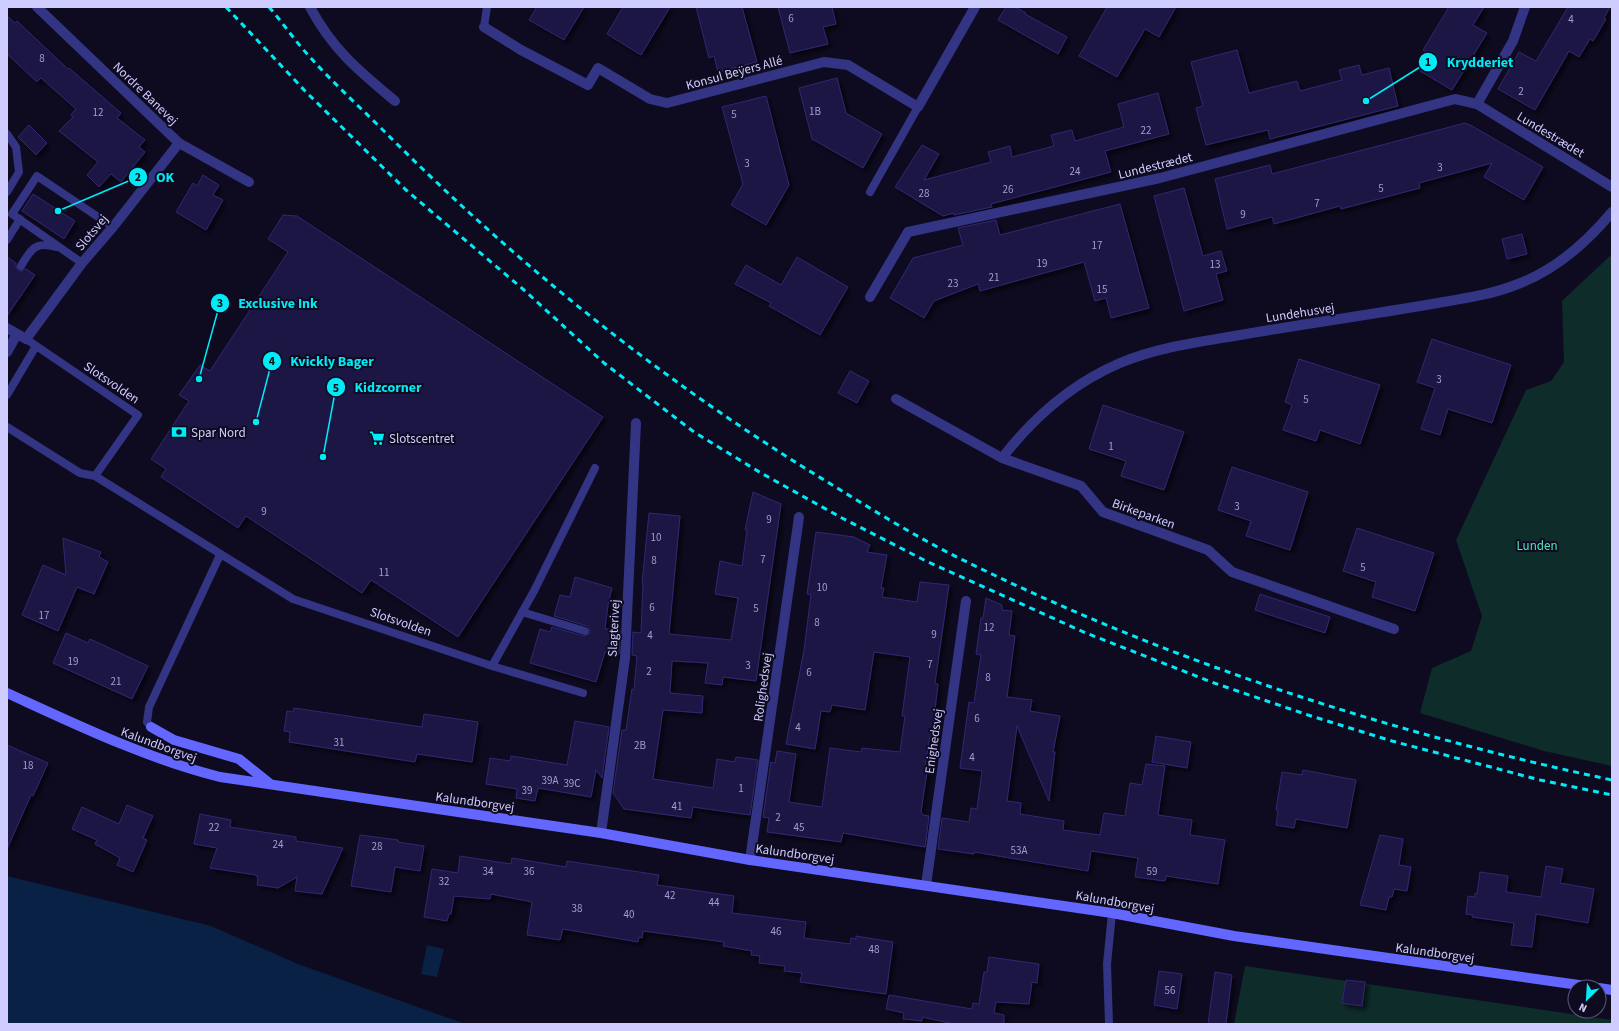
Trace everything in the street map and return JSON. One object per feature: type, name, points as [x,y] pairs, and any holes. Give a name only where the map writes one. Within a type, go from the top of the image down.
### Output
[{"type":"street","name":"Nordre Banevej","points":[[37,7],[179,143],[249,182]]},
{"type":"street","points":[[310,7],[319,25],[335,47],[359,71],[395,101]]},
{"type":"street","points":[[918,107],[975,7]]},
{"type":"street","points":[[1477,104],[1513,41],[1525,7]]},
{"type":"street","name":"Konsul Beÿers Allé","points":[[484,27],[521,50],[588,85],[598,68],[650,99],[667,103],[824,62],[848,65],[918,107]]},
{"type":"street","name":"Lundestrædet","points":[[870,297],[908,232],[1160,178],[1455,98],[1477,104],[1612,187]]},
{"type":"street","name":"Slotsvej","points":[[7,352],[22,337],[113,227],[179,143]]},
{"type":"street","name":"Lundehusvej","points":[[1002,458],[1019,436],[1058,401],[1085,382],[1120,363],[1167,347],[1482,295],[1519,284],[1561,261],[1598,229],[1612,212]]},
{"type":"street","name":"Slotsvolden","points":[[7,328],[22,337]]},
{"type":"street","name":"Birkeparken","points":[[896,399],[1002,458],[1081,486],[1103,512],[1208,550],[1232,572],[1394,629]]},
{"type":"street","name":"Slagterivej","points":[[601,833],[625,658],[636,423]]},
{"type":"street","name":"Rolighedsvej","points":[[750,860],[799,517]]},
{"type":"street","name":"Enighedsvej","points":[[926,885],[966,601]]},
{"type":"street","name":"Kalundborgvej","points":[[7,693],[131,749],[174,765],[220,777],[601,833],[750,860],[1112,913],[1234,936],[1567,983]]},
{"type":"street","points":[[151,727],[174,740],[239,759],[271,785]]},
{"type":"lane","name":"Konsul Beÿers Allé","points":[[484,27],[487,7]]},
{"type":"lane","points":[[870,192],[918,107]]},
{"type":"lane","points":[[7,134],[16,147],[19,172],[7,192]]},
{"type":"lane","points":[[82,263],[12,214],[37,176],[113,227]]},
{"type":"lane","points":[[7,240],[20,219]]},
{"type":"lane","points":[[20,266],[29,252],[36,246],[49,245],[64,251]]},
{"type":"lane","name":"Slotsvolden","points":[[22,337],[138,415],[95,476],[293,599],[492,666],[583,693]]},
{"type":"lane","points":[[7,395],[36,346]]},
{"type":"lane","points":[[7,427],[80,473],[95,476]]},
{"type":"lane","points":[[492,666],[522,612],[595,468]]},
{"type":"lane","points":[[151,727],[147,722],[147,716],[152,700],[220,554]]},
{"type":"lane","points":[[522,612],[585,631]]},
{"type":"lane","points":[[1109,1024],[1107,964],[1112,913]]},
{"type":"green space","name":"Lunden","points":[[1612,254],[1612,766],[1544,751],[1420,713],[1432,668],[1471,651],[1482,616],[1456,540],[1526,390],[1551,381],[1564,362],[1562,301]]},
{"type":"green space","points":[[1245,966],[1567,1013],[1567,1019],[1612,1020],[1612,1024],[1234,1024]]},
{"type":"water","points":[[7,876],[211,926],[298,964],[465,1024],[7,1024]]},
{"type":"water","points":[[427,945],[444,949],[437,977],[421,974]]},
{"type":"building","points":[[537,7],[584,7],[564,40],[529,20]]},
{"type":"building","points":[[623,7],[670,7],[641,55],[607,34]]},
{"type":"building","points":[[696,7],[742,7],[757,62],[718,72],[714,56],[709,58]]},
{"type":"building","points":[[778,7],[832,7],[836,24],[823,27],[828,44],[790,53]]},
{"type":"building","points":[[1006,7],[1015,7],[1067,37],[1058,54],[998,20]]},
{"type":"building","points":[[1107,7],[1176,7],[1159,37],[1145,29],[1117,77],[1079,56]]},
{"type":"building","points":[[1449,7],[1484,7],[1473,25],[1487,33],[1452,90],[1420,71],[1430,55],[1423,50]]},
{"type":"building","points":[[1568,7],[1610,7],[1604,18],[1606,19],[1593,41],[1590,39],[1579,57],[1569,51],[1535,110],[1498,89],[1519,52],[1536,61]]},
{"type":"building","points":[[7,16],[15,23],[17,21],[68,69],[69,68],[121,113],[117,118],[145,140],[139,147],[145,152],[121,182],[111,174],[99,187],[87,175],[98,162],[59,131],[73,117],[71,115],[76,109],[41,78],[37,82],[7,54]]},
{"type":"building","points":[[1237,50],[1249,93],[1297,81],[1300,91],[1342,80],[1339,70],[1359,65],[1362,75],[1389,68],[1398,106],[1270,139],[1268,130],[1206,145],[1196,108],[1203,106],[1191,62]]},
{"type":"building","points":[[837,78],[846,113],[882,134],[863,168],[812,139],[799,88]]},
{"type":"building","points":[[1158,93],[1169,134],[1105,151],[1111,172],[991,204],[992,207],[943,216],[895,187],[922,145],[939,154],[924,180],[991,162],[988,152],[1010,146],[1012,157],[1054,146],[1051,135],[1072,130],[1075,141],[1124,127],[1118,104]]},
{"type":"building","points":[[766,96],[789,185],[766,225],[731,205],[743,184],[722,107]]},
{"type":"building","points":[[1465,123],[1543,167],[1524,200],[1484,177],[1492,163],[1419,183],[1420,188],[1341,209],[1340,206],[1274,224],[1272,217],[1227,229],[1215,179],[1270,165],[1272,174]]},
{"type":"building","points":[[29,125],[47,143],[36,155],[18,137]]},
{"type":"building","points":[[203,175],[219,185],[213,195],[223,200],[206,230],[176,212],[193,183],[197,186]]},
{"type":"building","points":[[1184,188],[1203,256],[1221,251],[1227,271],[1216,274],[1223,300],[1184,311],[1154,196]]},
{"type":"building","points":[[33,194],[75,221],[64,239],[22,211]]},
{"type":"building","points":[[1120,204],[1149,308],[1111,318],[1106,298],[1095,301],[1084,262],[980,291],[978,284],[934,301],[924,318],[890,298],[913,258],[963,245],[958,228],[996,220],[1000,235]]},
{"type":"building","name":"Slotscentret","points":[[283,215],[297,216],[603,417],[458,637],[371,580],[362,593],[246,516],[238,528],[161,477],[166,469],[151,459],[189,401],[179,395],[200,365],[210,371],[288,252],[268,239]]},
{"type":"building","points":[[1522,234],[1527,254],[1507,259],[1502,239]]},
{"type":"building","points":[[7,257],[16,263],[18,270],[21,271],[26,269],[35,275],[7,316]]},
{"type":"building","points":[[797,257],[848,287],[820,335],[769,306],[771,303],[735,284],[746,265],[781,285]]},
{"type":"building","points":[[1432,339],[1511,365],[1492,423],[1448,409],[1440,435],[1421,429],[1435,388],[1417,382]]},
{"type":"building","points":[[1299,359],[1380,385],[1360,444],[1320,430],[1316,441],[1283,430],[1292,405],[1285,402]]},
{"type":"building","points":[[850,371],[869,381],[857,403],[838,393]]},
{"type":"building","points":[[1103,405],[1184,432],[1164,490],[1121,476],[1126,461],[1089,449]]},
{"type":"building","points":[[1232,467],[1308,492],[1290,550],[1246,536],[1251,521],[1218,510]]},
{"type":"building","points":[[753,492],[781,504],[756,681],[723,677],[722,685],[705,683],[708,663],[672,661],[670,693],[703,696],[702,713],[663,710],[653,779],[713,788],[717,759],[735,762],[736,757],[758,760],[750,815],[693,807],[691,818],[624,809],[613,793],[622,730],[626,730],[632,689],[634,690],[637,656],[632,655],[633,632],[641,633],[642,583],[649,513],[680,516],[669,634],[731,640],[738,598],[715,594],[720,561],[742,566],[747,530],[745,530]]},
{"type":"building","points":[[1357,528],[1434,553],[1415,611],[1372,597],[1376,582],[1343,571]]},
{"type":"building","points":[[816,532],[854,537],[870,545],[867,552],[887,555],[881,588],[884,588],[882,597],[917,602],[920,582],[949,585],[935,683],[938,684],[932,736],[930,736],[924,772],[927,772],[921,812],[923,815],[929,816],[925,847],[843,833],[841,842],[767,832],[769,818],[763,817],[771,762],[775,763],[777,751],[796,754],[789,802],[822,807],[830,748],[861,752],[862,748],[900,752],[905,716],[902,716],[910,657],[874,652],[865,710],[832,705],[830,712],[821,711],[815,749],[786,744],[804,650],[811,595],[807,594]]},
{"type":"building","points":[[63,538],[101,552],[99,557],[108,562],[94,594],[77,587],[58,631],[22,615],[43,565],[66,575]]},
{"type":"building","points":[[575,577],[612,588],[605,629],[620,630],[619,654],[605,652],[596,682],[530,663],[540,629],[550,632],[552,627],[584,636],[590,633],[590,629],[587,626],[554,616],[560,595],[570,597]]},
{"type":"building","points":[[1260,594],[1330,617],[1325,633],[1255,610]]},
{"type":"building","points":[[986,598],[1002,605],[1002,610],[1012,611],[1009,635],[1015,636],[1007,697],[1032,700],[1030,711],[1060,716],[1053,752],[1055,752],[1049,801],[1017,726],[1007,801],[1021,803],[1020,814],[1064,821],[1063,830],[1100,835],[1104,813],[1125,816],[1130,783],[1142,785],[1146,764],[1165,766],[1158,815],[1192,820],[1190,835],[1225,840],[1218,884],[1166,876],[1165,881],[1135,877],[1138,858],[1091,851],[1088,871],[974,852],[974,854],[938,849],[942,818],[969,822],[971,808],[977,809],[982,771],[960,768],[969,702],[974,703],[981,655],[976,654],[981,618],[983,618]]},
{"type":"building","points":[[66,633],[88,643],[90,639],[148,666],[132,699],[53,663]]},
{"type":"building","points":[[294,708],[422,727],[424,714],[478,722],[472,762],[417,754],[415,762],[289,742],[290,732],[284,731],[287,711],[293,712]]},
{"type":"building","points":[[575,721],[609,727],[602,778],[596,770],[591,797],[538,788],[535,801],[516,798],[517,789],[486,784],[490,758],[510,761],[511,756],[567,765]]},
{"type":"building","points":[[1156,736],[1191,742],[1187,768],[1152,762]]},
{"type":"building","points":[[7,745],[48,763],[33,796],[31,795],[7,849]]},
{"type":"building","points":[[1303,770],[1356,780],[1347,828],[1296,819],[1294,828],[1276,825],[1278,811],[1276,810],[1282,772],[1302,775]]},
{"type":"building","points":[[127,805],[153,816],[143,838],[147,840],[133,872],[117,865],[120,858],[95,844],[97,840],[72,829],[82,807],[119,824]]},
{"type":"building","points":[[200,814],[231,820],[230,827],[296,837],[296,841],[343,848],[322,894],[295,891],[297,877],[278,888],[257,885],[258,877],[256,875],[210,868],[217,848],[194,844]]},
{"type":"building","points":[[360,835],[398,840],[398,842],[424,846],[420,871],[395,867],[391,892],[351,886]]},
{"type":"building","points":[[1380,835],[1403,839],[1399,865],[1411,867],[1407,891],[1394,889],[1392,897],[1389,897],[1386,910],[1360,905]]},
{"type":"building","points":[[460,856],[511,864],[512,858],[566,867],[567,861],[659,875],[657,885],[734,896],[732,913],[806,922],[804,938],[850,944],[851,938],[856,939],[856,936],[893,942],[886,994],[800,982],[802,973],[784,971],[785,966],[759,963],[760,956],[751,955],[752,951],[723,946],[724,942],[643,931],[642,938],[639,937],[638,942],[563,929],[560,940],[527,935],[532,902],[491,894],[490,899],[454,896],[451,914],[449,914],[447,921],[424,917],[432,869],[458,873]]},
{"type":"building","points":[[1546,866],[1563,869],[1560,883],[1594,889],[1588,923],[1536,914],[1532,947],[1511,945],[1514,923],[1472,917],[1473,915],[1466,914],[1468,896],[1475,897],[1475,893],[1477,894],[1480,872],[1508,876],[1506,892],[1541,897]]},
{"type":"building","points":[[989,957],[1039,964],[1037,983],[1032,982],[1029,1004],[996,1002],[994,1013],[1004,1015],[1004,1024],[954,1024],[922,1017],[922,1021],[903,1019],[904,1013],[886,1009],[889,995],[972,1009],[973,1003],[979,1004],[984,972],[987,972]]},
{"type":"building","points":[[1159,971],[1182,974],[1177,1009],[1154,1005]]},
{"type":"building","points":[[1215,972],[1232,975],[1226,1024],[1208,1024]]},
{"type":"building","points":[[1346,980],[1365,982],[1362,1006],[1342,1003]]},
{"type":"railway","points":[[226,7],[306,92],[406,190],[524,290],[604,363],[694,432],[761,473],[842,518],[926,561],[1086,633],[1214,683],[1308,715],[1392,741],[1540,780],[1612,795]]},
{"type":"railway","points":[[269,7],[299,44],[338,86],[437,183],[539,274],[592,317],[701,400],[816,475],[909,531],[967,562],[1044,598],[1123,632],[1202,663],[1364,717],[1446,740],[1612,780]]},
{"type":"place","name":"Krydderiet","points":[[1366,101]]},
{"type":"place","name":"OK","points":[[58,211]]},
{"type":"place","name":"Exclusive Ink","points":[[199,379]]},
{"type":"place","name":"Kvickly Bager","points":[[256,422]]},
{"type":"place","name":"Spar Nord","points":[[179,432]]},
{"type":"place","name":"Slotscentret","points":[[377,438]]},
{"type":"place","name":"Kidzcorner","points":[[323,457]]}]
